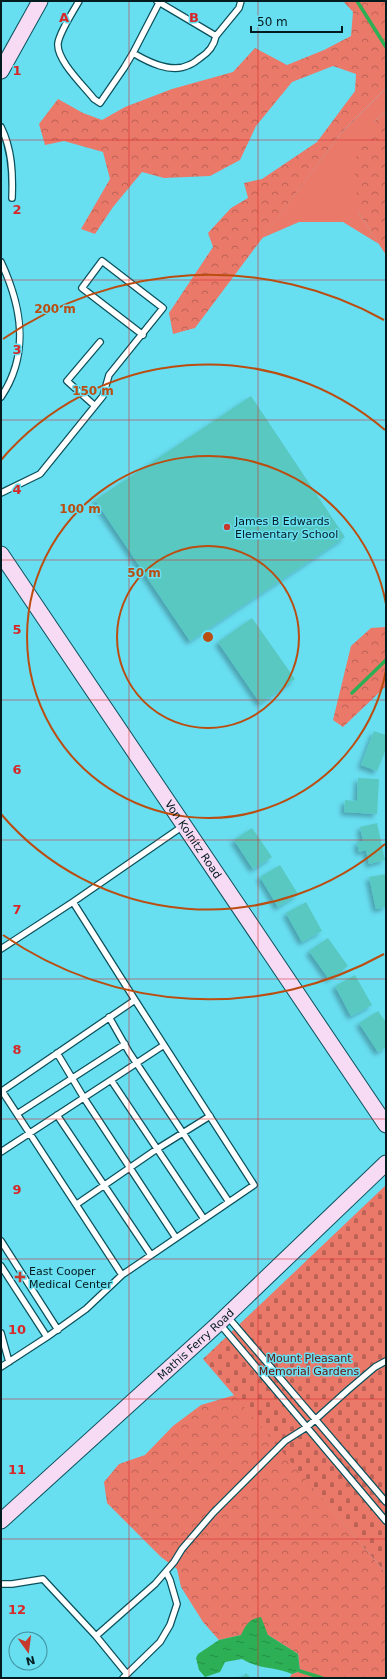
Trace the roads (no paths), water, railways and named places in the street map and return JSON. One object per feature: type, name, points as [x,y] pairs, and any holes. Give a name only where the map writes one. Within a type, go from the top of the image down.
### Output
[{"type":"street","points":[[1,71],[40,1]]},
{"type":"street","name":"Von Kolnitz Road","points":[[1,554],[386,1125]]},
{"type":"street","name":"Mathis Ferry Road","points":[[1,1521],[223,1319],[386,1163]]},
{"type":"lane","points":[[79,1],[58,43],[60,54],[65,64],[94,99],[100,102],[133,53],[159,1],[216,36]]},
{"type":"lane","points":[[133,53],[150,63],[174,68],[189,66],[205,55],[214,44],[216,36],[239,8],[241,1]]},
{"type":"lane","points":[[1,127],[8,140],[12,176],[12,198]]},
{"type":"lane","points":[[1,492],[40,474],[103,396],[109,375],[142,335],[163,308],[102,260],[82,288],[142,335]]},
{"type":"lane","points":[[1,262],[10,282],[16,301],[20,327],[17,364],[9,384],[1,397]]},
{"type":"lane","points":[[95,406],[67,380],[100,342]]},
{"type":"lane","points":[[1,949],[184,826]]},
{"type":"lane","points":[[1,1367],[58,1330],[86,1309],[122,1275],[254,1185],[73,902]]},
{"type":"lane","points":[[122,1275],[2,1091],[135,1000]]},
{"type":"lane","points":[[109,1017],[137,1063],[229,1202]]},
{"type":"lane","points":[[18,1114],[125,1044]]},
{"type":"lane","points":[[1,1152],[29,1132],[84,1098],[164,1045]]},
{"type":"lane","points":[[57,1053],[84,1098],[176,1238]]},
{"type":"lane","points":[[111,1080],[204,1219]]},
{"type":"lane","points":[[57,1115],[151,1255]]},
{"type":"lane","points":[[77,1204],[210,1116]]},
{"type":"lane","points":[[1,1241],[58,1330]]},
{"type":"lane","points":[[1,1266],[47,1337]]},
{"type":"lane","points":[[223,1319],[316,1419],[386,1502]]},
{"type":"lane","points":[[223,1319],[307,1427],[386,1521]]},
{"type":"lane","points":[[1,1333],[9,1362]]},
{"type":"lane","points":[[96,1636],[155,1584],[182,1550],[224,1502],[285,1441],[307,1427],[353,1385],[375,1367],[386,1361]]},
{"type":"lane","points":[[1,1584],[12,1584],[43,1579],[96,1636],[125,1676],[160,1642],[170,1625],[177,1604],[166,1572]]},
{"type":"water","points":[[261,1617],[268,1635],[298,1654],[300,1671],[292,1674],[255,1665],[242,1659],[225,1662],[220,1672],[205,1677],[199,1670],[196,1658],[198,1654],[219,1640],[241,1635],[248,1623]]},
{"type":"waterway","points":[[357,1],[386,47]]},
{"type":"waterway","points":[[352,693],[386,660]]},
{"type":"waterway","points":[[300,1671],[322,1678]]},
{"type":"place","name":"James B Edwards Elementary School","points":[[227,527]]},
{"type":"place","name":"East Cooper Medical Center","points":[[20,1277]]},
{"type":"park label","name":"Mount Pleasant Memorial Gardens","points":[[309,1364]]}]
